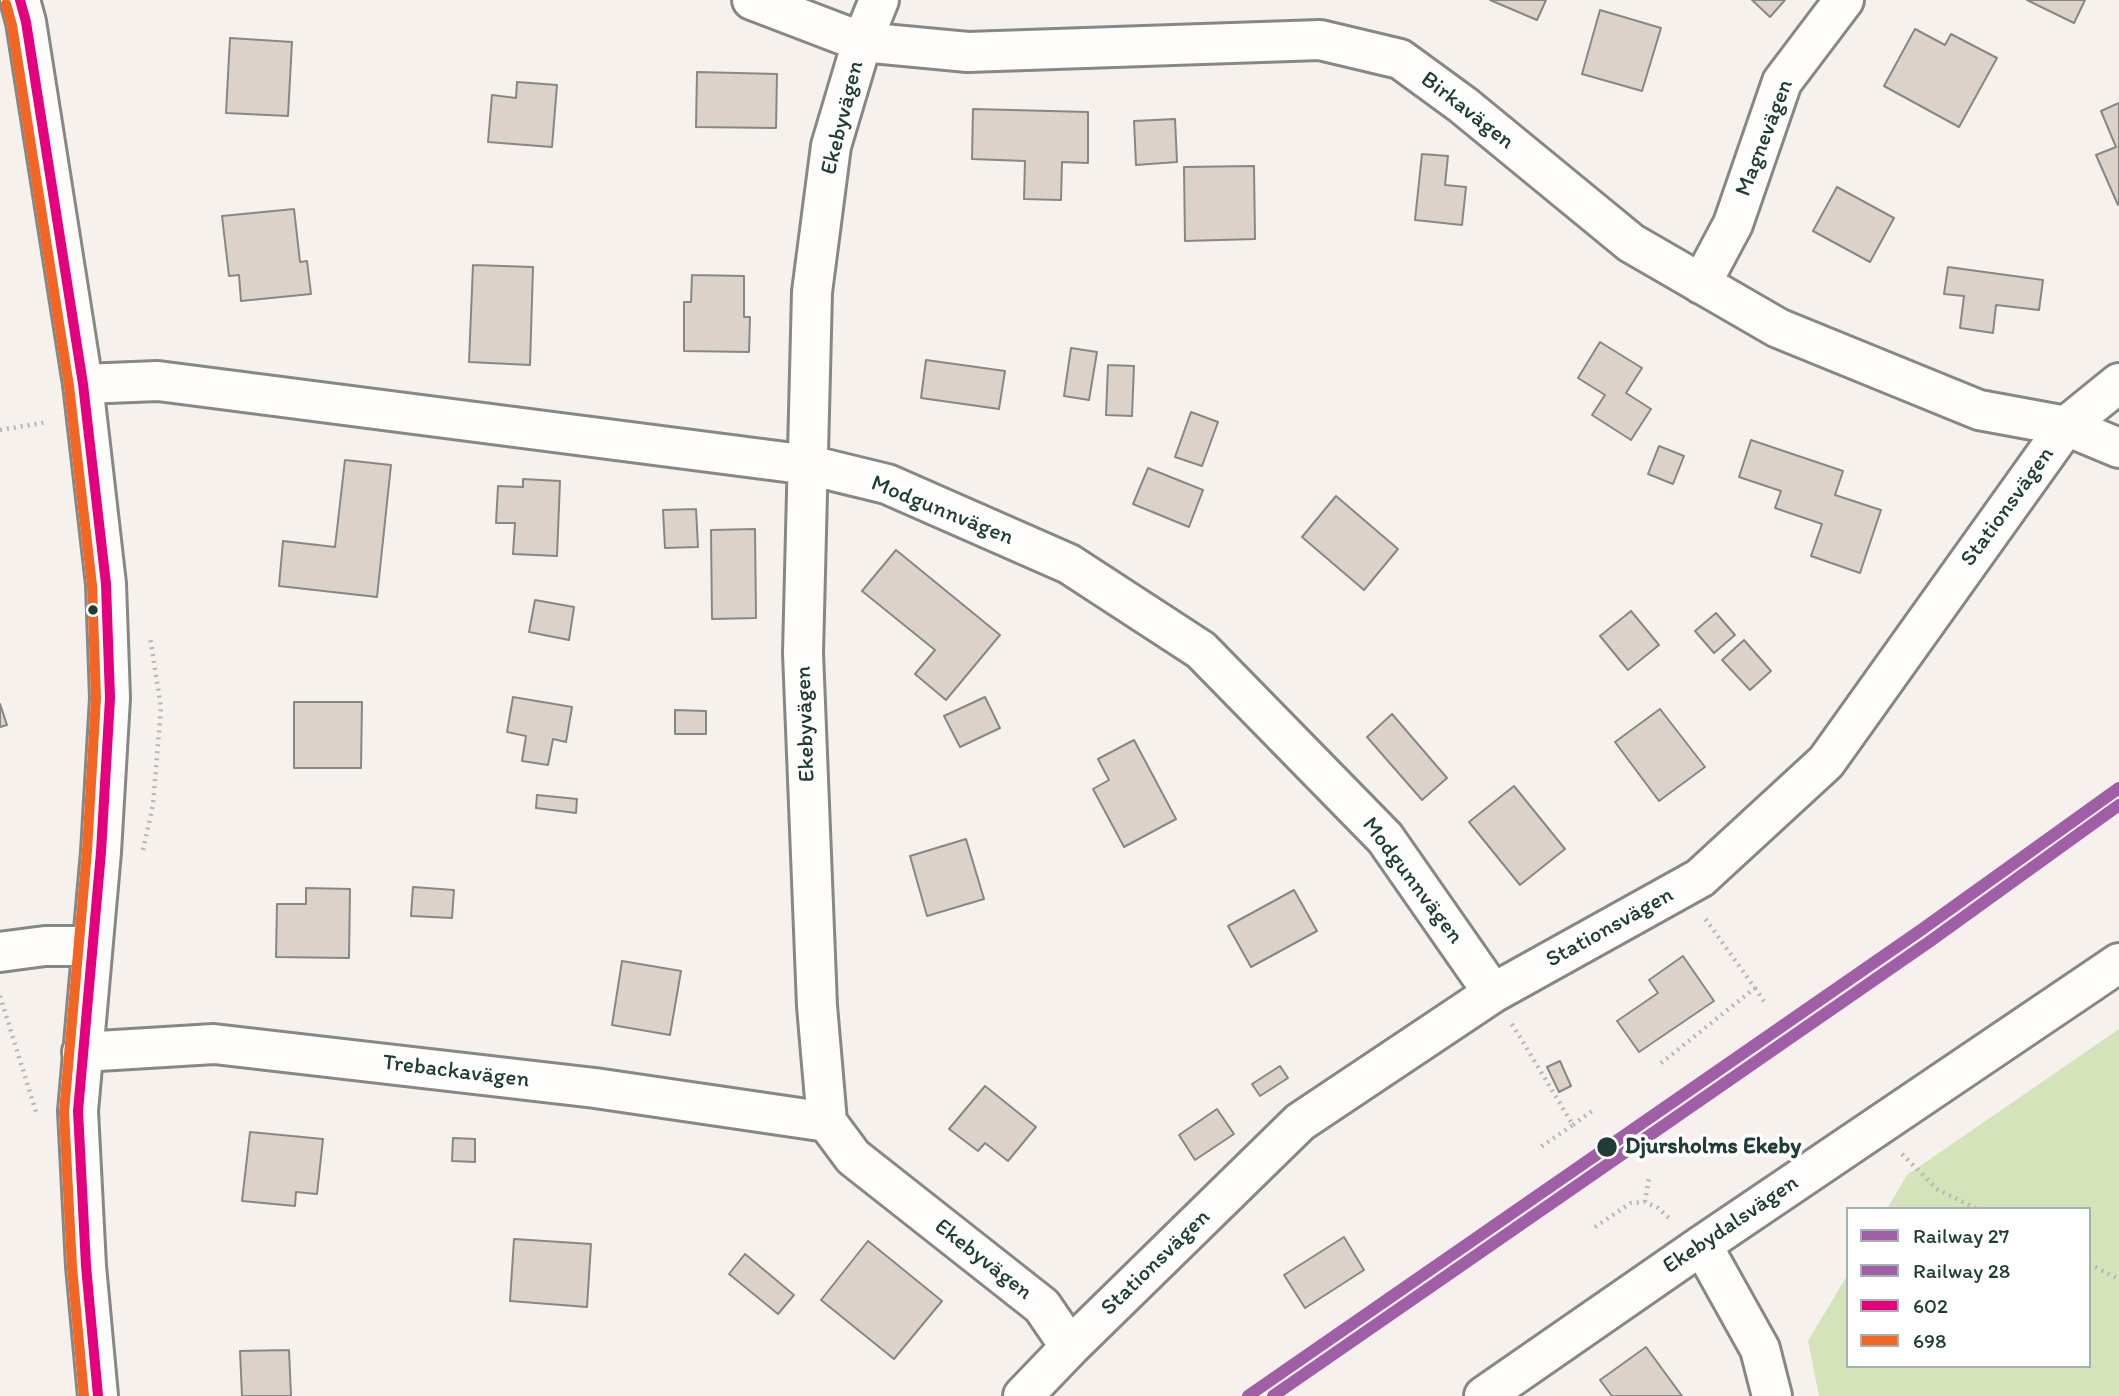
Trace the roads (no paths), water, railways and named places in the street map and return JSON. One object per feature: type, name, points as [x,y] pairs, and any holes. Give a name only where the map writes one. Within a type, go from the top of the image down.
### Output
[{"type":"street","points":[[20,0],[26,22],[83,384],[106,584],[110,698],[101,852],[78,1111],[86,1266],[98,1396]]},
{"type":"street","name":"Birkavägen","points":[[752,0],[862,42],[968,52],[1320,40],[1400,60],[1463,105],[1631,243],[1778,328],[1979,410],[2066,426],[2119,448]]},
{"type":"street","name":"Ekebyvägen","points":[[879,0],[862,42],[831,146],[812,292],[803,653],[817,1006],[827,1122],[853,1157],[1042,1306],[1070,1347]]},
{"type":"street","name":"Magnevägen","points":[[1701,284],[1733,224],[1782,82],[1844,0]]},
{"type":"street","name":"Modgunnvägen","points":[[83,384],[158,382],[808,465],[887,484],[1069,564],[1201,650],[1385,838],[1502,1008]]},
{"type":"street","name":"Stationsvägen","points":[[1023,1396],[1300,1122],[1502,1008],[1700,878],[1826,762],[2066,426],[2119,383]]},
{"type":"street","points":[[0,952],[45,946],[92,946]]},
{"type":"street","name":"Ekebydalsvägen","points":[[1484,1396],[2119,962]]},
{"type":"street","name":"Trebackavägen","points":[[82,1052],[214,1044],[595,1088],[827,1122]]},
{"type":"street","points":[[1702,1245],[1760,1349],[1772,1396]]},
{"type":"rail line","name":"27","points":[[1248,1396],[1921,930],[2119,788]]},
{"type":"rail line","name":"28","points":[[1273,1396],[1929,942],[2119,805]]},
{"type":"place","name":"Djursholms Ekeby","points":[[1607,1147]]}]
